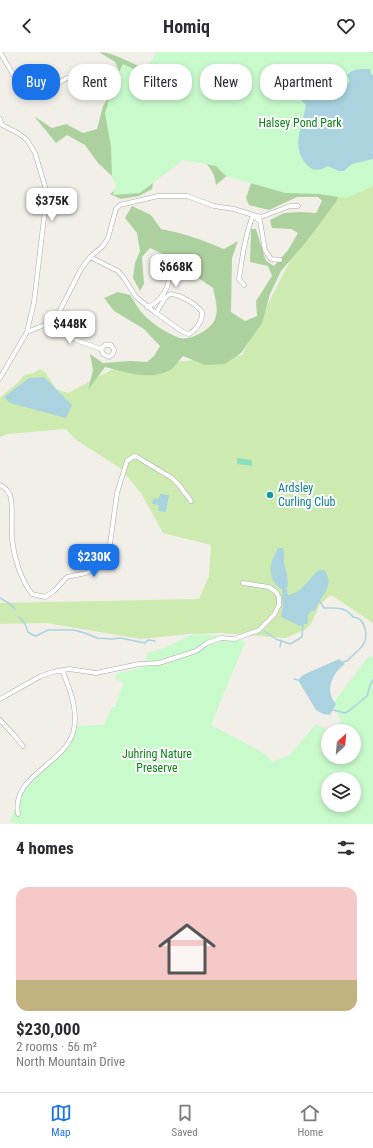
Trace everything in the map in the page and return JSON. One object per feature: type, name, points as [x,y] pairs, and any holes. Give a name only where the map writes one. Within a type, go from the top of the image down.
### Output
[{"type":"street","points":[[0,52],[16,80],[29,88],[48,89],[67,78]]},
{"type":"street","points":[[0,119],[2,125],[18,133],[27,140],[35,153],[47,193],[34,302],[27,332],[0,378]]},
{"type":"street","points":[[53,324],[81,269],[90,257],[103,246],[108,238],[116,209],[120,205],[140,199],[158,196],[187,196],[214,206],[262,216],[290,206],[298,206]]},
{"type":"street","points":[[253,215],[260,221],[265,250],[271,260],[280,260]]},
{"type":"street","points":[[244,285],[240,279],[241,264],[253,215]]},
{"type":"street","points":[[90,257],[118,272],[124,278],[136,297],[147,307],[183,332],[189,334],[195,330],[203,317],[202,312],[193,303],[174,294],[170,294],[165,298],[156,313]]},
{"type":"street","points":[[147,307],[153,306],[168,287],[168,270],[165,263],[161,260]]},
{"type":"street","points":[[27,332],[47,324],[53,324],[78,341],[101,349]]},
{"type":"street","points":[[0,485],[7,489],[11,498],[12,541],[19,570],[26,586],[32,594],[45,597],[54,591],[67,577],[93,570],[108,559],[117,493],[125,466],[130,458],[134,456],[137,457],[172,478],[191,502]]},
{"type":"street","points":[[0,699],[41,676],[62,670],[96,673],[139,664],[159,663],[196,651],[207,643],[221,638],[234,639],[259,630],[274,615],[279,605],[279,597],[276,592],[269,587],[243,583]]},
{"type":"street","points":[[18,814],[17,808],[19,797],[28,782],[64,748],[70,741],[73,733],[74,708],[70,689],[62,670]]},
{"type":"street","points":[[0,720],[23,746]]},
{"type":"green space","name":"Halsey Pond Park","points":[[99,52],[111,54],[135,64],[129,64],[129,100],[192,100],[192,64],[157,64],[163,52],[373,52],[373,75],[344,181],[336,202],[306,242],[281,271],[270,294],[262,323],[241,353],[225,364],[205,365],[183,356],[170,370],[154,375],[129,373],[105,367],[88,390],[93,370],[90,354],[103,363],[130,361],[147,362],[154,356],[160,346],[144,329],[114,311],[104,298],[118,292],[130,295],[147,318],[166,332],[180,338],[195,336],[210,327],[215,319],[217,311],[213,288],[197,277],[175,272],[165,255],[150,248],[142,257],[144,284],[140,291],[133,278],[135,263],[140,251],[137,233],[125,218],[132,206],[151,215],[161,229],[193,237],[224,249],[238,241],[232,258],[231,312],[245,321],[257,316],[256,301],[272,276],[268,266],[250,262],[251,229],[256,229],[266,261],[274,266],[288,250],[298,233],[291,229],[272,228],[270,220],[284,213],[316,213],[322,201],[318,197],[297,197],[269,210],[249,205],[246,198],[253,177],[229,174],[216,185],[208,165],[198,155],[156,162],[152,189],[139,196],[121,199],[110,194],[119,187],[115,179],[98,163],[85,145],[67,135],[56,143],[34,116],[52,128],[66,124],[83,133],[97,129],[103,106],[107,100],[121,100],[121,64],[116,64]]},
{"type":"green space","name":"Halsey Pond Park","points":[[157,52],[373,53],[373,186],[346,198],[319,194],[285,193],[226,176],[216,166],[183,160],[140,193],[113,195],[116,185],[112,178],[111,147],[105,113],[108,100],[121,100],[121,68],[123,64],[129,67],[129,100],[192,100],[192,64],[149,64]]},
{"type":"green space","points":[[373,181],[373,623],[331,595],[320,604],[311,624],[306,629],[286,638],[220,633],[189,634],[141,639],[47,623],[0,624],[0,603],[199,599],[209,576],[211,545],[163,533],[141,493],[120,468],[75,439],[66,429],[8,434],[0,437],[0,398],[24,375],[33,373],[40,369],[46,373],[56,389],[68,393],[111,370],[242,355],[301,239],[336,192]]},
{"type":"green space","points":[[237,458],[252,460],[252,466],[237,464]]},
{"type":"green space","name":"Juhring Nature Preserve","points":[[194,634],[227,636],[245,642],[211,725],[267,755],[272,762],[290,755],[316,724],[321,727],[321,764],[361,764],[361,724],[338,724],[341,720],[334,707],[336,699],[369,656],[373,657],[373,824],[18,824],[10,822],[19,795],[24,787],[64,748],[74,726],[104,725],[112,707],[115,707],[124,682],[117,680],[115,676],[118,673],[142,668],[148,653],[166,647]]},
{"type":"water","points":[[357,69],[370,69],[371,74],[373,75],[373,159],[352,164],[344,171],[339,171],[328,166],[315,170],[310,168],[303,159],[298,145],[306,105],[301,100],[347,100],[347,85],[350,81],[347,75]]},
{"type":"water","points":[[44,377],[72,405],[66,418],[10,403],[4,397],[29,378]]},
{"type":"water","points":[[160,494],[169,495],[166,512],[158,511],[159,505],[152,504],[153,498],[159,499]]},
{"type":"water","points":[[278,548],[283,548],[284,552],[284,563],[288,586],[286,588],[288,595],[293,594],[301,588],[319,570],[324,570],[328,576],[328,586],[315,611],[311,611],[308,615],[308,623],[300,626],[281,617],[283,605],[282,589],[271,576],[271,564]]},
{"type":"water","points":[[339,659],[345,664],[336,672],[330,688],[332,699],[336,704],[330,715],[323,714],[316,710],[298,680],[303,675]]},
{"type":"waterway","points":[[0,598],[15,609]]},
{"type":"waterway","points":[[319,600],[324,608],[340,608],[347,611],[353,617],[360,620],[365,628],[366,637],[363,645],[347,661],[343,662]]},
{"type":"waterway","points":[[19,617],[25,624],[28,632],[36,636],[48,630],[73,630],[97,638],[120,638],[145,643],[148,640],[155,641]]},
{"type":"waterway","points":[[264,631],[276,639],[290,644],[302,637],[303,625]]},
{"type":"waterway","points":[[280,647],[281,641]]},
{"type":"waterway","points":[[294,679],[298,680]]},
{"type":"waterway","points":[[333,710],[345,713],[349,711],[367,696],[373,680]]},
{"type":"place","name":"Ardsley Curling Club","points":[[270,495]]}]
